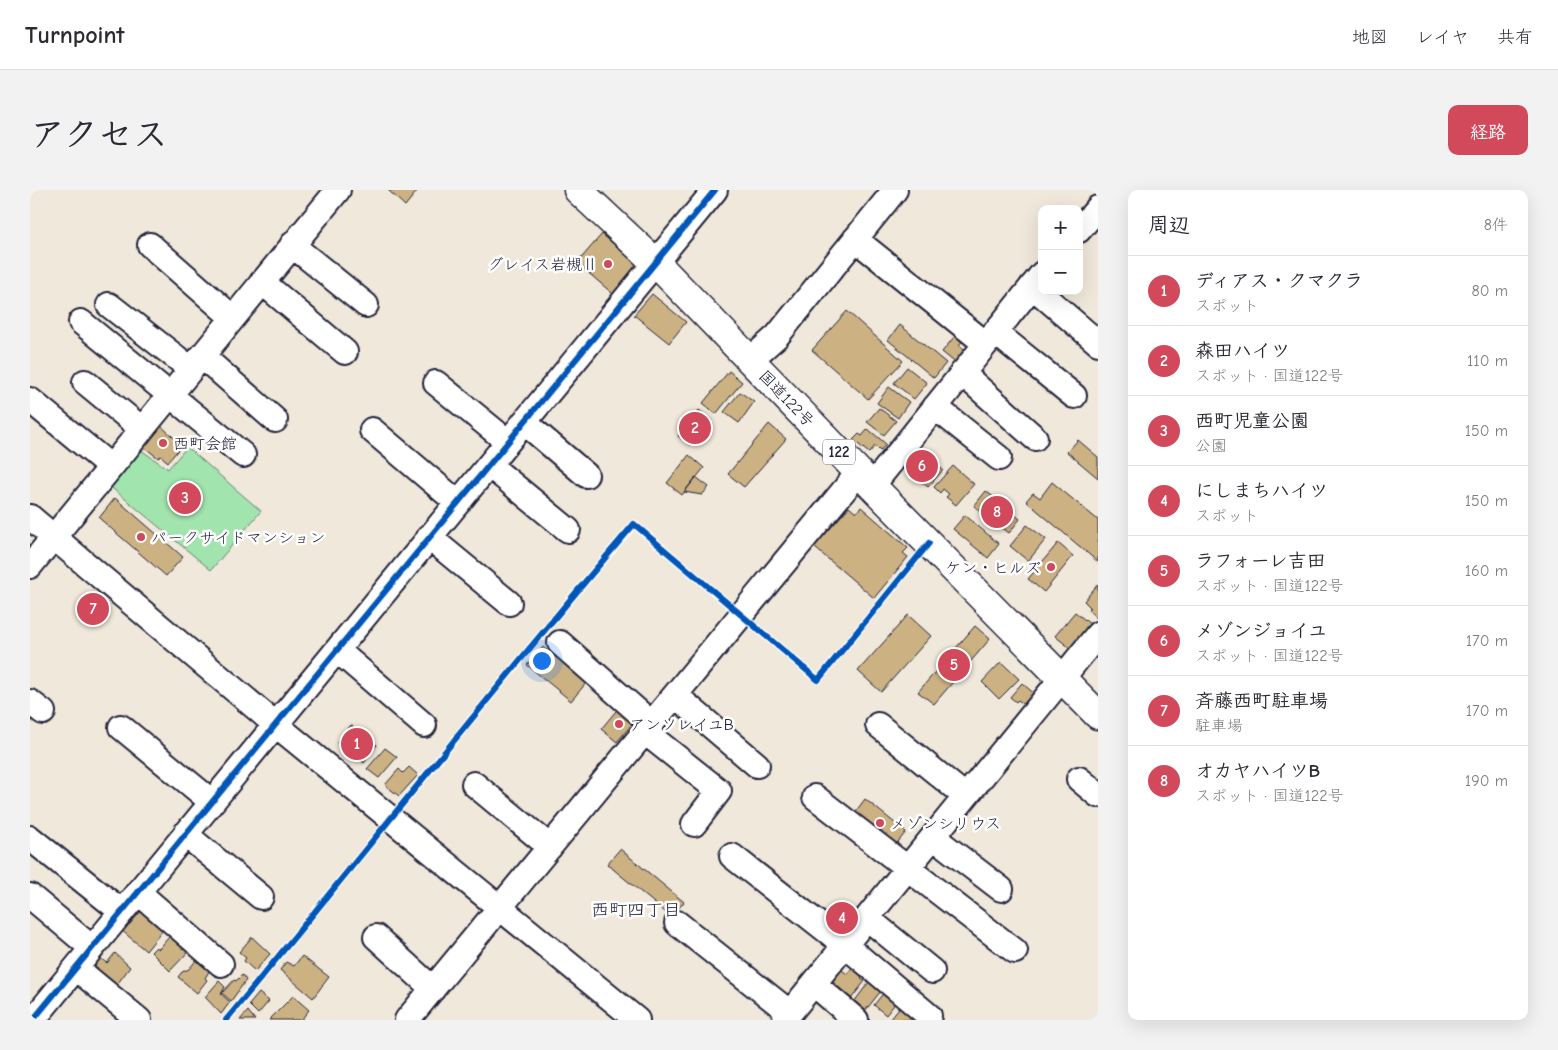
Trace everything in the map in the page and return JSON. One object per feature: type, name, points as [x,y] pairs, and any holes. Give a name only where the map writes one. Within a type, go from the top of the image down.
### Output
[{"type":"highway","name":"国道122号","points":[[578,190],[656,263],[865,479],[1098,715]]},
{"type":"street","points":[[30,566],[338,190]]},
{"type":"street","points":[[33,1016],[76,968],[715,190]]},
{"type":"street","points":[[750,360],[757,356],[777,336],[896,190]]},
{"type":"street","points":[[855,240],[1074,396]]},
{"type":"street","points":[[150,245],[233,318]]},
{"type":"street","points":[[292,245],[366,305]]},
{"type":"street","points":[[407,1020],[675,695],[865,479],[936,406],[1037,280],[1098,343]]},
{"type":"street","points":[[262,282],[345,352]]},
{"type":"street","points":[[109,306],[196,362],[275,420]]},
{"type":"street","points":[[81,322],[243,455]]},
{"type":"street","points":[[962,373],[1035,438]]},
{"type":"street","points":[[85,382],[142,429]]},
{"type":"street","points":[[436,383],[508,442]]},
{"type":"street","points":[[30,400],[111,467]]},
{"type":"street","points":[[936,406],[999,458]]},
{"type":"street","points":[[524,422],[586,475]]},
{"type":"street","points":[[372,430],[458,503]]},
{"type":"street","points":[[489,465],[568,530]]},
{"type":"street","points":[[30,517],[275,724],[638,1020]]},
{"type":"street","points":[[430,537],[509,603]]},
{"type":"street","points":[[677,923],[787,1016],[1098,634]]},
{"type":"street","points":[[560,642],[648,728],[719,791],[694,824]]},
{"type":"street","points":[[337,650],[424,725]]},
{"type":"street","points":[[675,695],[757,765]]},
{"type":"street","points":[[878,724],[966,796]]},
{"type":"street","points":[[122,727],[212,802]]},
{"type":"street","points":[[1079,779],[1098,795]]},
{"type":"street","points":[[474,784],[550,847]]},
{"type":"street","points":[[815,798],[1015,951]]},
{"type":"street","points":[[185,834],[261,897]]},
{"type":"street","points":[[933,837],[1002,889]]},
{"type":"street","points":[[30,838],[122,912]]},
{"type":"street","points":[[732,856],[845,945],[929,1016]]},
{"type":"street","points":[[138,892],[221,964]]},
{"type":"street","points":[[30,896],[92,948]]},
{"type":"street","points":[[867,918],[932,971]]},
{"type":"street","points":[[376,937],[433,989]]},
{"type":"street","points":[[76,968],[140,1020]]},
{"type":"street","points":[[814,984],[856,1020]]},
{"type":"green space","points":[[187,447],[261,511],[211,570],[107,484],[138,448],[168,469]]},
{"type":"building","points":[[388,190],[418,190],[405,206]]},
{"type":"building","name":"グレイス岩槻Ⅱ","points":[[602,234],[638,266],[613,294],[577,263]]},
{"type":"building","points":[[652,294],[686,322],[669,343],[634,315]]},
{"type":"building","points":[[847,311],[903,361],[868,399],[812,350]]},
{"type":"building","points":[[900,325],[946,363],[934,378],[888,340]]},
{"type":"building","points":[[958,332],[965,338],[959,345],[968,352],[958,365],[942,352]]},
{"type":"building","points":[[907,367],[927,383],[914,399],[894,383]]},
{"type":"building","points":[[729,371],[742,382],[716,414],[703,403]]},
{"type":"building","points":[[889,387],[909,402],[898,418],[877,403]]},
{"type":"building","points":[[740,392],[754,402],[739,423],[724,412]]},
{"type":"building","points":[[879,408],[896,421],[884,435],[867,422]]},
{"type":"building","points":[[699,410],[711,420],[690,445],[678,436]]},
{"type":"building","points":[[769,424],[786,439],[744,487],[728,474]]},
{"type":"building","points":[[161,426],[182,445],[168,462],[161,456],[158,458],[143,446]]},
{"type":"building","points":[[868,429],[886,444],[880,451],[875,446],[869,453],[853,440],[859,434],[862,436]]},
{"type":"building","points":[[1078,440],[1098,457],[1098,478],[1067,452]]},
{"type":"building","points":[[916,447],[943,470],[928,487],[919,479],[922,475],[914,468],[911,472],[902,464]]},
{"type":"building","points":[[689,455],[704,468],[682,495],[667,483]]},
{"type":"building","points":[[953,466],[974,484],[956,505],[946,497],[949,494],[943,489],[940,493],[934,487]]},
{"type":"building","points":[[696,477],[709,487],[702,495],[684,492]]},
{"type":"building","points":[[1052,482],[1098,520],[1098,562],[1026,501],[1033,493],[1040,498]]},
{"type":"building","points":[[986,491],[1020,519],[1009,533],[974,506]]},
{"type":"building","name":"パークサイドマンション","points":[[115,498],[183,557],[166,576],[99,518]]},
{"type":"building","points":[[849,507],[856,513],[861,507],[908,548],[903,553],[908,557],[874,598],[814,547]]},
{"type":"building","points":[[965,515],[999,544],[988,558],[953,529]]},
{"type":"building","points":[[1027,525],[1046,539],[1028,561],[1010,546]]},
{"type":"building","name":"ケン・ヒルズ","points":[[1058,543],[1073,556],[1044,592],[1028,579]]},
{"type":"building","points":[[1098,584],[1098,619],[1088,610],[1090,607],[1084,601]]},
{"type":"building","points":[[1075,612],[1090,624],[1070,648],[1055,636]]},
{"type":"building","points":[[908,615],[931,636],[881,692],[858,671]]},
{"type":"building","points":[[975,626],[990,639],[934,704],[918,692]]},
{"type":"building","points":[[543,647],[587,682],[571,701],[527,665]]},
{"type":"building","points":[[1001,662],[1019,679],[999,699],[982,682]]},
{"type":"building","points":[[1022,683],[1038,697],[1029,708],[1010,697]]},
{"type":"building","name":"アンソレイユB","points":[[621,705],[637,718],[617,742],[601,729]]},
{"type":"building","points":[[351,725],[377,745],[364,763],[351,753],[355,748],[353,747],[348,752],[337,743]]},
{"type":"building","points":[[385,748],[397,757],[379,778],[367,769]]},
{"type":"building","points":[[409,767],[418,775],[399,796],[385,785],[399,769],[403,773]]},
{"type":"building","name":"メゾンシリウス","points":[[865,799],[906,832],[894,847],[853,815]]},
{"type":"building","points":[[620,849],[684,902],[671,917],[607,864]]},
{"type":"building","points":[[841,903],[857,916],[843,933],[827,920]]},
{"type":"building","points":[[142,910],[163,930],[146,951],[120,929],[125,922],[129,925]]},
{"type":"building","points":[[173,932],[188,952],[170,971],[151,952],[156,947],[159,949]]},
{"type":"building","points":[[252,937],[270,954],[255,971],[244,961],[246,958],[239,952]]},
{"type":"building","points":[[115,953],[130,967],[115,987],[92,969],[100,958],[107,963]]},
{"type":"building","points":[[302,956],[329,977],[313,998],[280,970],[286,962],[294,966]]},
{"type":"building","points":[[198,958],[211,968],[205,978],[207,980],[197,993],[178,977],[182,972],[189,969]]},
{"type":"building","points":[[838,967],[847,974],[852,968],[863,976],[861,979],[865,981],[847,1004],[824,985]]},
{"type":"building","points":[[242,975],[246,980],[231,1001],[222,993],[234,980],[236,981]]},
{"type":"building","points":[[872,978],[884,987],[865,1011],[854,1002]]},
{"type":"building","points":[[219,981],[225,987],[221,994],[230,1002],[221,1014],[205,997]]},
{"type":"building","points":[[889,986],[901,996],[886,1015],[874,1005]]},
{"type":"building","points":[[259,993],[269,1001],[258,1014],[249,1005]]},
{"type":"building","points":[[293,996],[309,1010],[301,1020],[269,1020]]},
{"type":"building","points":[[906,1004],[922,1020],[889,1020],[899,1008],[901,1010]]},
{"type":"building","points":[[248,1011],[255,1020],[240,1020]]},
{"type":"cycle path","points":[[33,1020],[715,190]]},
{"type":"cycle path","points":[[226,1020],[634,524],[818,680],[929,543]]},
{"type":"place","name":"グレイス岩槻Ⅱ","points":[[608,264]]},
{"type":"place","name":"森田ハイツ","points":[[695,428]]},
{"type":"place","name":"西町会館","points":[[163,443]]},
{"type":"place","name":"メゾンジョイユ","points":[[922,466]]},
{"type":"place","name":"西町児童公園","points":[[185,498]]},
{"type":"place","name":"オカヤハイツB","points":[[997,512]]},
{"type":"place","name":"パークサイドマンション","points":[[141,537]]},
{"type":"place","name":"ケン・ヒルズ","points":[[1051,567]]},
{"type":"place","name":"斉藤西町駐車場","points":[[93,609]]},
{"type":"place","name":"ラフォーレ吉田","points":[[954,665]]},
{"type":"place","name":"アンソレイユB","points":[[619,724]]},
{"type":"place","name":"ディアス・クマクラ","points":[[357,744]]},
{"type":"place","name":"メゾンシリウス","points":[[880,823]]},
{"type":"place","name":"にしまちハイツ","points":[[842,918]]},
{"type":"district","name":"西町四丁目","points":[[636,910]]}]
